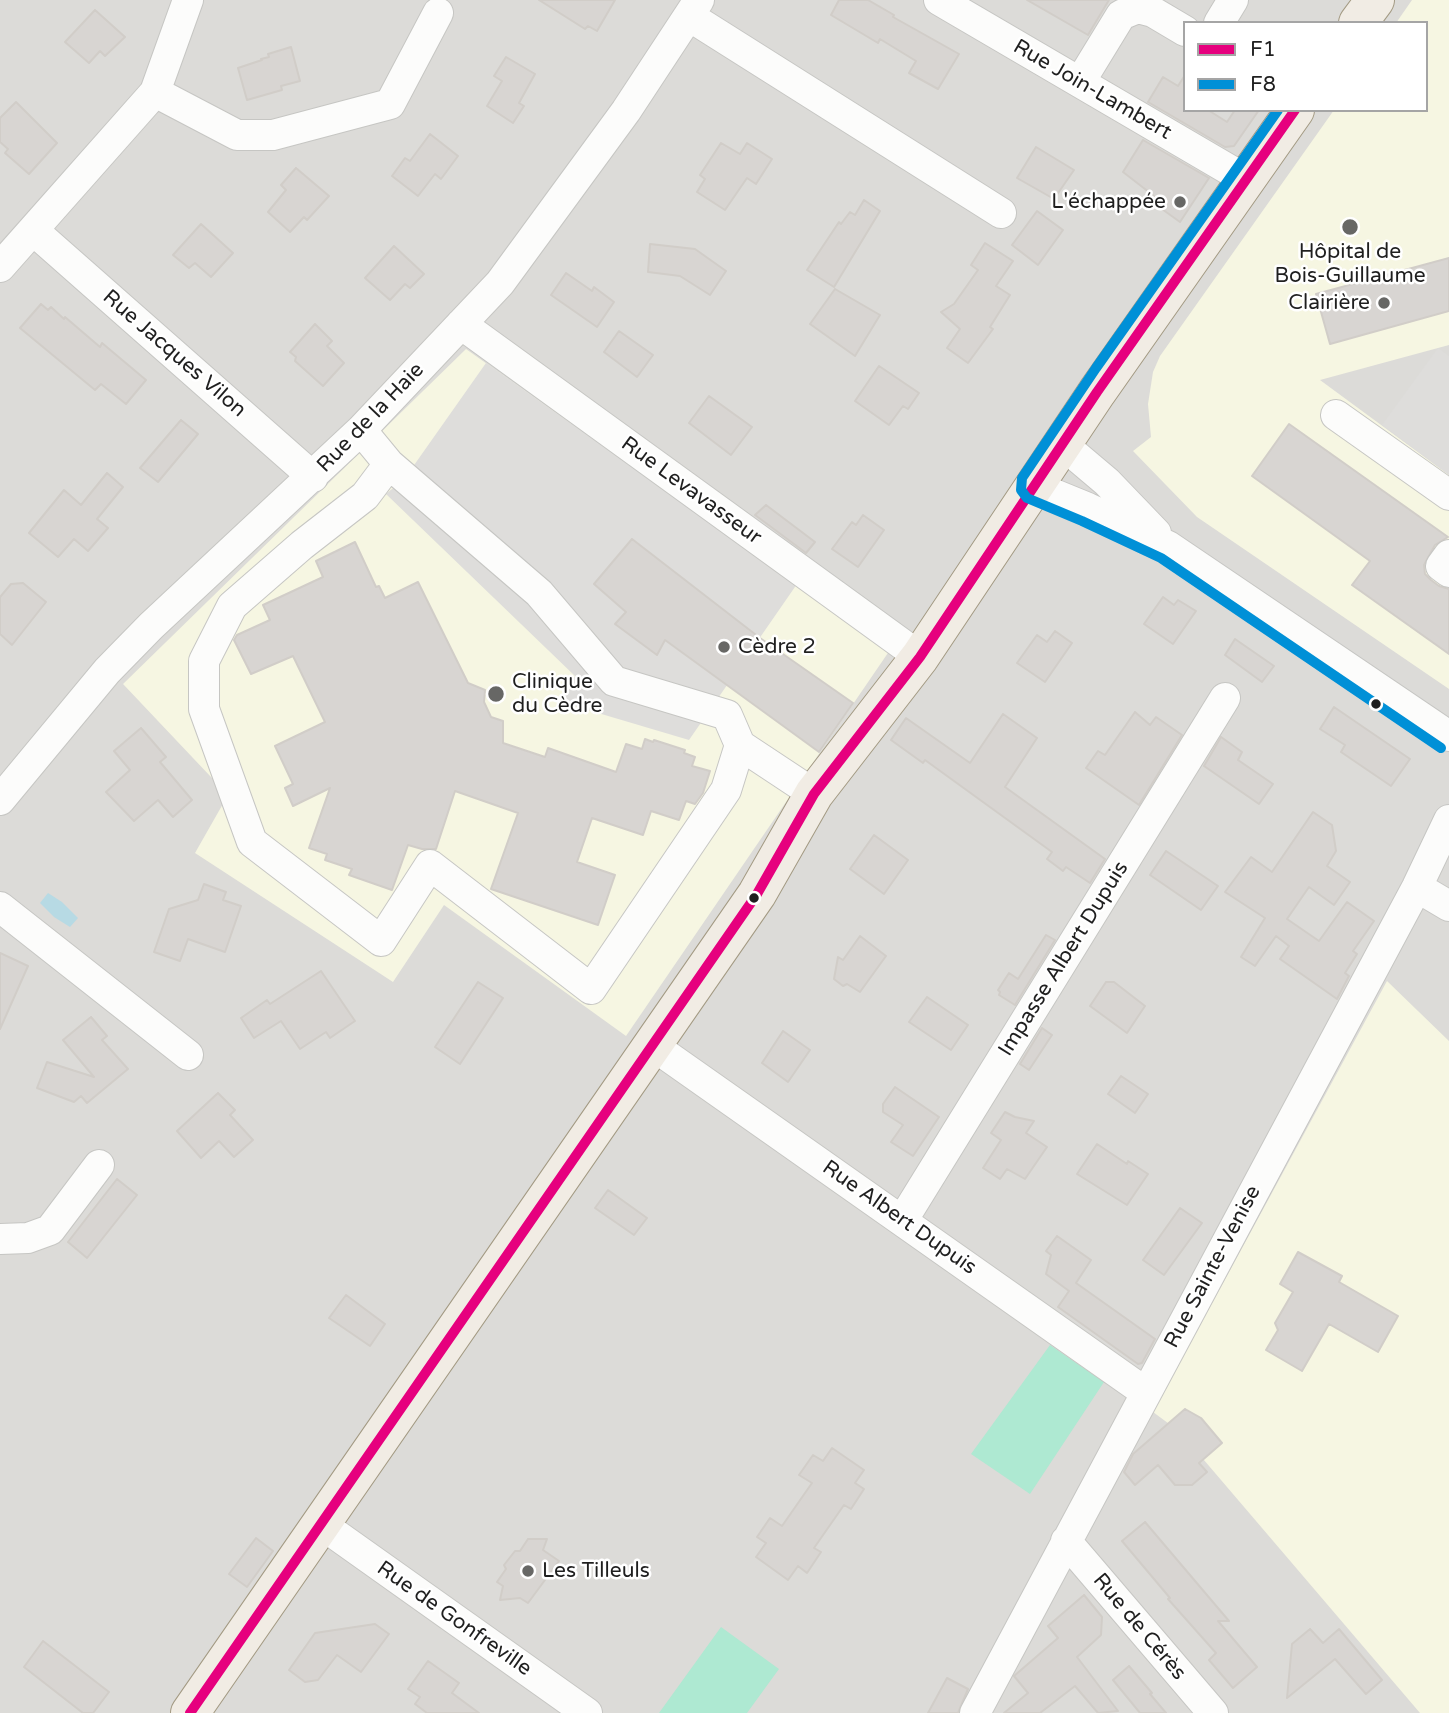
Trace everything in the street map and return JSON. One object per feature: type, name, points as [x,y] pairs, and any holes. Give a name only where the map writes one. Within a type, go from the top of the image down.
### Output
[{"type":"main road","points":[[1359,21],[1375,0]]},
{"type":"main road","points":[[190,1713],[757,894],[814,794],[920,657],[1062,444],[1294,112]]},
{"type":"street","points":[[0,267],[155,92],[188,0]]},
{"type":"street","name":"Rue Join-Lambert","points":[[939,0],[1245,179]]},
{"type":"street","points":[[1220,21],[1233,0]]},
{"type":"street","points":[[694,8],[1001,213]]},
{"type":"street","name":"Rue de la Haie","points":[[0,800],[116,662],[151,626],[313,477],[500,283],[626,111],[694,8]]},
{"type":"street","points":[[1080,82],[1121,15],[1138,8],[1153,12],[1183,30]]},
{"type":"street","points":[[155,92],[237,135],[272,135],[390,104],[438,13]]},
{"type":"street","name":"Rue Jacques Vilon","points":[[34,231],[313,477]]},
{"type":"street","name":"Rue Levavasseur","points":[[461,324],[920,657]]},
{"type":"street","points":[[1336,415],[1449,495]]},
{"type":"street","points":[[360,430],[388,464],[539,593],[614,681],[727,715],[740,745],[814,794]]},
{"type":"street","points":[[1062,444],[1107,482],[1168,546]]},
{"type":"street","points":[[388,464],[365,496],[302,545],[232,606],[204,661],[204,709],[252,842],[381,940],[430,865],[591,989],[726,790],[740,745]]},
{"type":"street","points":[[1034,486],[1168,546],[1449,736]]},
{"type":"street","points":[[1449,555],[1441,566],[1449,572]]},
{"type":"street","name":"Impasse Albert Dupuis","points":[[902,1221],[1225,698]]},
{"type":"street","name":"Rue Sainte-Venise","points":[[975,1713],[1416,887],[1449,820]]},
{"type":"street","points":[[1416,887],[1449,906]]},
{"type":"street","points":[[0,907],[188,1055]]},
{"type":"street","name":"Rue Albert Dupuis","points":[[652,1045],[1145,1392]]},
{"type":"street","points":[[0,1238],[28,1238],[50,1230],[99,1165]]},
{"type":"street","name":"Rue de Gonfreville","points":[[321,1524],[587,1713]]},
{"type":"street","name":"Rue de Cérès","points":[[1066,1541],[1213,1713]]},
{"type":"shaded area","points":[[0,0],[1449,0],[1449,1713],[0,1713]]},
{"type":"shaded area","points":[[1412,0],[1449,0],[1449,345],[1320,380],[1449,475],[1449,689],[1197,517],[1133,451],[1151,437],[1148,404],[1153,372],[1160,356],[1333,112],[1428,112],[1428,21],[1397,21]]},
{"type":"shaded area","points":[[1438,348],[1449,356],[1449,475],[1382,425]]},
{"type":"shaded area","name":"Clinique du Cèdre","points":[[466,349],[890,650],[626,1036],[444,905],[393,982],[195,853],[228,795],[123,684]]},
{"type":"shaded area","points":[[486,363],[797,584],[689,740],[561,702],[575,676],[386,494],[405,478]]},
{"type":"shaded area","points":[[1387,981],[1449,1041],[1449,1713],[1420,1713],[1180,1432],[1153,1412]]},
{"type":"green space","points":[[1050,1345],[1104,1382],[1030,1494],[971,1454]]},
{"type":"green space","points":[[721,1627],[779,1669],[747,1713],[659,1713]]},
{"type":"water","points":[[48,893],[78,918],[70,927],[54,917],[40,903]]},
{"type":"building","points":[[539,0],[615,0],[597,31],[588,26],[585,29]]},
{"type":"building","points":[[839,0],[868,0],[959,54],[938,89],[909,73],[916,61],[880,39],[878,43],[831,15]]},
{"type":"building","points":[[1027,0],[1109,0],[1088,35]]},
{"type":"building","points":[[95,10],[125,37],[105,56],[100,51],[89,63],[65,42]]},
{"type":"building","points":[[291,47],[300,81],[281,86],[282,90],[247,100],[238,68]]},
{"type":"building","points":[[506,57],[535,74],[519,103],[524,106],[513,123],[487,106],[502,81],[494,76]]},
{"type":"building","points":[[1163,77],[1178,86],[1183,78],[1183,112],[1211,112],[1227,122],[1234,112],[1258,112],[1234,146],[1225,147],[1148,102]]},
{"type":"building","points":[[16,102],[57,143],[29,174],[5,153],[8,149],[0,142],[0,118]]},
{"type":"building","points":[[430,134],[458,156],[441,179],[435,174],[418,196],[392,176],[405,158],[410,161]]},
{"type":"building","points":[[1143,140],[1209,178],[1180,222],[1155,204],[1154,196],[1123,172]]},
{"type":"building","points":[[721,143],[740,154],[747,143],[772,159],[756,184],[747,178],[725,210],[697,192],[705,179],[700,175]]},
{"type":"building","points":[[1036,147],[1074,170],[1054,199],[1017,178]]},
{"type":"building","points":[[296,168],[329,196],[307,220],[304,217],[290,232],[268,212],[286,190],[281,185]]},
{"type":"building","points":[[864,200],[880,211],[834,287],[807,270],[839,222],[841,224],[850,212],[855,215]]},
{"type":"building","points":[[1037,211],[1063,230],[1038,265],[1012,245]]},
{"type":"building","points":[[201,224],[233,253],[211,277],[195,263],[189,268],[173,255]]},
{"type":"building","points":[[985,243],[1013,261],[996,286],[1010,295],[990,327],[993,329],[968,363],[947,348],[960,329],[941,312],[954,304],[978,270],[971,265]]},
{"type":"building","points":[[650,244],[695,249],[726,271],[710,295],[680,276],[648,272]]},
{"type":"building","points":[[394,246],[424,274],[410,288],[405,284],[390,300],[365,278]]},
{"type":"building","name":"Clairière","points":[[1449,258],[1449,311],[1330,344],[1316,294]]},
{"type":"building","points":[[566,273],[592,291],[594,287],[614,302],[597,327],[551,295]]},
{"type":"building","points":[[835,289],[880,315],[855,356],[810,324]]},
{"type":"building","points":[[41,304],[48,310],[51,307],[64,319],[65,317],[100,347],[102,343],[146,380],[126,404],[101,384],[95,390],[20,328]]},
{"type":"building","points":[[315,324],[332,341],[327,346],[344,363],[323,386],[295,361],[296,357],[290,352]]},
{"type":"building","points":[[619,331],[653,355],[637,377],[604,352]]},
{"type":"building","points":[[879,366],[919,393],[908,409],[903,406],[889,425],[855,401]]},
{"type":"building","points":[[709,396],[752,427],[731,455],[689,423]]},
{"type":"building","points":[[181,420],[198,434],[158,482],[140,468]]},
{"type":"building","points":[[1289,424],[1448,537],[1435,545],[1424,565],[1425,574],[1431,580],[1449,589],[1449,654],[1352,585],[1370,561],[1252,476]]},
{"type":"building","points":[[107,473],[123,487],[97,519],[108,528],[88,551],[74,539],[58,557],[29,533],[64,490],[81,505]]},
{"type":"building","points":[[766,505],[815,542],[806,553],[755,515]]},
{"type":"building","points":[[863,515],[884,530],[858,567],[832,549],[852,522],[856,525]]},
{"type":"building","name":"Cèdre 2","points":[[632,539],[760,638],[853,703],[819,752],[665,640],[657,655],[615,624],[626,612],[594,584]]},
{"type":"building","points":[[355,542],[376,587],[379,586],[385,598],[418,582],[468,683],[485,690],[484,702],[491,717],[503,721],[503,743],[545,757],[548,748],[616,772],[626,744],[642,749],[645,739],[654,740],[685,750],[684,753],[695,757],[692,766],[710,771],[703,793],[695,804],[686,801],[679,820],[651,811],[643,835],[592,818],[577,862],[615,875],[598,925],[491,889],[518,813],[455,791],[436,849],[408,845],[392,890],[349,875],[352,869],[325,860],[327,854],[309,848],[330,788],[293,806],[285,788],[293,784],[275,746],[325,722],[293,656],[251,674],[234,640],[237,635],[270,620],[263,605],[323,577],[316,561]]},
{"type":"building","points":[[23,583],[46,602],[12,645],[0,634],[0,597],[11,584]]},
{"type":"building","points":[[1163,597],[1174,605],[1178,600],[1196,611],[1173,644],[1144,624]]},
{"type":"building","points":[[1055,631],[1072,643],[1045,682],[1017,663],[1037,635],[1047,642]]},
{"type":"building","points":[[1235,639],[1274,666],[1262,682],[1225,655]]},
{"type":"building","points":[[1334,707],[1410,759],[1391,786],[1341,752],[1345,745],[1320,729]]},
{"type":"building","points":[[1135,712],[1150,725],[1156,717],[1182,735],[1139,805],[1086,768],[1098,751],[1105,755]]},
{"type":"building","points":[[1003,714],[1037,738],[1005,787],[1105,859],[1090,883],[1066,867],[1063,871],[1047,859],[1052,852],[925,760],[923,763],[891,740],[906,718],[970,763]]},
{"type":"building","points":[[141,728],[166,757],[160,762],[192,800],[173,817],[158,800],[134,821],[106,792],[130,770],[114,751]]},
{"type":"building","points":[[1221,737],[1242,752],[1238,760],[1273,784],[1259,804],[1204,766]]},
{"type":"building","points":[[1313,812],[1332,825],[1336,851],[1327,866],[1350,882],[1334,905],[1309,887],[1287,919],[1319,941],[1347,902],[1374,921],[1353,951],[1357,954],[1345,973],[1349,976],[1337,999],[1280,959],[1289,946],[1276,936],[1255,966],[1241,957],[1265,918],[1225,892],[1251,857],[1272,872]]},
{"type":"building","points":[[874,835],[908,860],[884,894],[850,869]]},
{"type":"building","points":[[1166,851],[1218,886],[1201,910],[1150,875]]},
{"type":"building","points":[[204,884],[226,892],[223,900],[241,906],[225,952],[188,939],[180,961],[154,952],[169,909],[198,900]]},
{"type":"building","points":[[1046,935],[1055,940],[1015,1005],[999,995],[998,990],[1009,973],[1018,979]]},
{"type":"building","points":[[860,936],[886,956],[860,992],[847,984],[843,986],[834,979],[838,957],[843,960]]},
{"type":"building","points":[[0,953],[28,966],[0,1029]]},
{"type":"building","points":[[321,971],[355,1021],[330,1038],[326,1032],[300,1049],[281,1021],[254,1038],[241,1018],[267,1000],[270,1004]]},
{"type":"building","points":[[478,982],[503,998],[460,1064],[435,1047]]},
{"type":"building","points":[[1106,982],[1114,982],[1145,1006],[1127,1033],[1090,1006]]},
{"type":"building","points":[[927,997],[968,1025],[951,1050],[909,1022]]},
{"type":"building","points":[[91,1017],[107,1036],[102,1040],[128,1069],[87,1103],[81,1096],[74,1102],[37,1088],[47,1062],[94,1077],[63,1040]]},
{"type":"building","points":[[1042,1028],[1052,1035],[1029,1070],[1020,1064]]},
{"type":"building","points":[[783,1031],[810,1050],[788,1082],[762,1063]]},
{"type":"building","points":[[1121,1076],[1148,1094],[1135,1113],[1108,1094]]},
{"type":"building","points":[[895,1087],[939,1117],[913,1156],[891,1142],[903,1125],[883,1112],[883,1104]]},
{"type":"building","points":[[218,1093],[235,1110],[230,1115],[253,1140],[234,1157],[219,1141],[201,1158],[177,1131]]},
{"type":"building","points":[[1005,1112],[1034,1121],[1026,1133],[1047,1147],[1025,1179],[1007,1169],[1000,1179],[983,1168],[1001,1140],[991,1133]]},
{"type":"building","points":[[1097,1144],[1148,1174],[1127,1205],[1077,1174]]},
{"type":"building","points":[[117,1179],[137,1195],[87,1258],[68,1242]]},
{"type":"building","points":[[608,1190],[647,1218],[634,1235],[595,1208]]},
{"type":"building","points":[[1180,1208],[1202,1223],[1164,1275],[1143,1260]]},
{"type":"building","points":[[1057,1236],[1091,1260],[1076,1283],[1155,1339],[1142,1363],[1138,1364],[1058,1307],[1069,1291],[1046,1274],[1051,1255],[1046,1251]]},
{"type":"building","points":[[1298,1252],[1342,1276],[1339,1282],[1398,1316],[1378,1352],[1329,1324],[1302,1371],[1266,1350],[1278,1330],[1275,1323],[1293,1292],[1280,1284]]},
{"type":"building","points":[[346,1295],[385,1324],[370,1346],[329,1318]]},
{"type":"building","points":[[1185,1409],[1201,1418],[1222,1443],[1199,1463],[1207,1472],[1192,1485],[1175,1485],[1158,1465],[1135,1485],[1124,1472],[1133,1454]]},
{"type":"building","points":[[832,1448],[864,1470],[855,1483],[864,1489],[851,1509],[844,1505],[814,1548],[821,1552],[807,1573],[798,1566],[788,1580],[756,1557],[766,1543],[757,1537],[770,1518],[782,1526],[812,1483],[799,1475],[813,1455],[823,1461]]},
{"type":"building","points":[[1145,1522],[1229,1621],[1218,1621],[1257,1667],[1233,1688],[1209,1660],[1216,1653],[1122,1541]]},
{"type":"building","points":[[256,1538],[273,1551],[247,1587],[229,1574]]},
{"type":"building","name":"Les Tilleuls","points":[[528,1539],[547,1539],[543,1550],[559,1561],[528,1603],[520,1598],[500,1600],[503,1586],[497,1582],[506,1569],[504,1565],[515,1551],[520,1551]]},
{"type":"building","points":[[1084,1595],[1102,1617],[1101,1635],[1077,1657],[1118,1711],[1098,1713],[1075,1686],[1040,1713],[1004,1713],[1028,1693],[1014,1676],[1058,1638],[1048,1626]]},
{"type":"building","points":[[375,1624],[389,1634],[361,1672],[337,1655],[318,1680],[305,1682],[289,1670],[315,1633]]},
{"type":"building","points":[[1310,1629],[1323,1643],[1339,1629],[1382,1680],[1366,1694],[1335,1659],[1287,1698],[1292,1644]]},
{"type":"building","points":[[43,1641],[109,1692],[93,1713],[83,1713],[24,1667]]},
{"type":"building","points":[[428,1661],[459,1683],[452,1693],[479,1713],[427,1713],[415,1704],[420,1697],[408,1689]]},
{"type":"building","points":[[1129,1666],[1166,1713],[1140,1713],[1113,1680]]},
{"type":"building","points":[[947,1678],[968,1689],[958,1713],[928,1713]]},
{"type":"transit line","name":"F8","points":[[1277,112],[1096,368],[1022,478],[1021,490],[1027,498],[1161,558],[1441,748]]},
{"type":"transit line","name":"F1","points":[[190,1713],[757,894],[814,794],[920,657],[1097,392],[1294,112]]},
{"type":"place","name":"L'échappée","points":[[1180,202]]},
{"type":"place","name":"Hôpital de Bois-Guillaume","points":[[1350,227]]},
{"type":"place","name":"Clairière","points":[[1384,303]]},
{"type":"place","name":"Cèdre 2","points":[[724,647]]},
{"type":"place","name":"Clinique du Cèdre","points":[[496,694]]},
{"type":"place","name":"Les Tilleuls","points":[[528,1571]]}]
